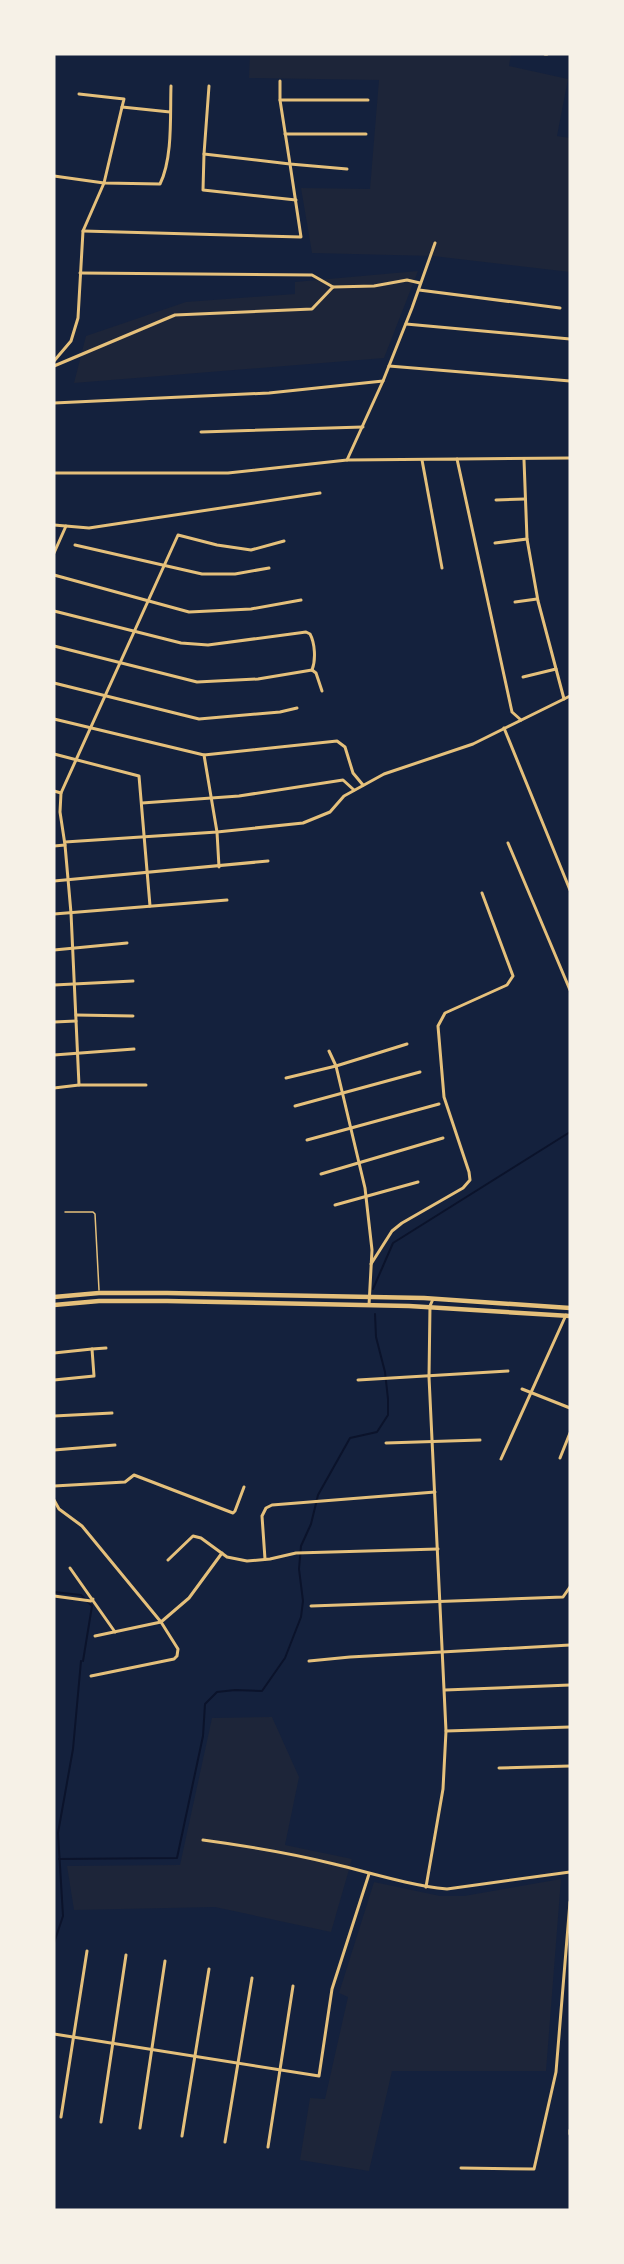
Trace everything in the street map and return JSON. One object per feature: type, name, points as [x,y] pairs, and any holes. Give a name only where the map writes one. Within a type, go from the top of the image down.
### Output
[{"type":"main road","points":[[54,1297],[99,1293],[369,1297],[570,1308]]},
{"type":"main road","points":[[167,1293],[167,1301]]},
{"type":"main road","points":[[54,1305],[99,1301],[167,1301],[430,1306],[568,1316]]},
{"type":"street","points":[[83,231],[301,237],[280,100],[280,81]]},
{"type":"street","points":[[54,176],[104,183],[160,184],[166,172],[171,86]]},
{"type":"street","points":[[209,86],[203,190],[296,200]]},
{"type":"street","points":[[54,361],[71,342],[78,318],[83,231],[104,183],[124,99],[79,94]]},
{"type":"street","points":[[280,100],[368,100]]},
{"type":"street","points":[[122,107],[170,112]]},
{"type":"street","points":[[285,134],[366,134]]},
{"type":"street","points":[[204,154],[347,169]]},
{"type":"street","points":[[347,460],[383,381],[435,243]]},
{"type":"street","points":[[80,273],[312,276],[333,287],[374,286],[407,280],[420,283]]},
{"type":"street","points":[[54,366],[175,315],[312,309],[333,287]]},
{"type":"street","points":[[419,290],[560,308]]},
{"type":"street","points":[[406,324],[570,339]]},
{"type":"street","points":[[389,366],[570,381]]},
{"type":"street","points":[[54,403],[269,393],[383,381]]},
{"type":"street","points":[[201,432],[363,427]]},
{"type":"street","points":[[54,473],[228,473],[347,460],[570,458]]},
{"type":"street","points":[[457,459],[512,712],[521,720]]},
{"type":"street","points":[[422,460],[442,568]]},
{"type":"street","points":[[524,460],[527,539],[537,598],[564,699]]},
{"type":"street","points":[[54,525],[89,528],[320,493]]},
{"type":"street","points":[[496,500],[525,499]]},
{"type":"street","points":[[54,553],[66,526]]},
{"type":"street","points":[[79,1085],[68,880],[60,812],[61,793],[178,535],[217,545],[251,550],[284,542]]},
{"type":"street","points":[[495,543],[527,539]]},
{"type":"street","points":[[75,545],[202,574],[235,574],[269,568]]},
{"type":"street","points":[[54,575],[189,612],[251,609],[301,600]]},
{"type":"street","points":[[515,602],[537,598]]},
{"type":"street","points":[[54,610],[181,643],[207,645],[306,632],[310,633],[313,638],[315,662],[312,669]]},
{"type":"street","points":[[54,646],[197,682],[258,679],[312,669]]},
{"type":"street","points":[[312,669],[316,673],[322,691]]},
{"type":"street","points":[[523,677],[556,669]]},
{"type":"street","points":[[54,683],[199,719],[280,712],[297,708]]},
{"type":"street","points":[[54,846],[303,823],[330,812],[344,796],[384,774],[473,744],[570,696]]},
{"type":"street","points":[[54,719],[204,754],[338,741],[345,747],[353,773],[363,785]]},
{"type":"street","points":[[504,729],[570,890]]},
{"type":"street","points":[[54,754],[139,776],[150,906]]},
{"type":"street","points":[[204,754],[219,867]]},
{"type":"street","points":[[142,803],[239,796],[343,780],[354,790]]},
{"type":"street","points":[[54,791],[61,793]]},
{"type":"street","points":[[54,812],[60,812]]},
{"type":"street","points":[[508,843],[570,990]]},
{"type":"street","points":[[54,881],[268,861]]},
{"type":"street","points":[[371,1264],[392,1231],[468,1186],[470,1180],[444,1098],[438,1026],[445,1013],[507,985],[513,976],[482,893]]},
{"type":"street","points":[[54,915],[227,900]]},
{"type":"street","points":[[54,950],[127,944]]},
{"type":"street","points":[[54,985],[133,981]]},
{"type":"street","points":[[76,1015],[133,1016]]},
{"type":"street","points":[[54,1022],[76,1021]]},
{"type":"street","points":[[286,1078],[336,1066],[406,1044]]},
{"type":"street","points":[[54,1055],[134,1050]]},
{"type":"street","points":[[329,1051],[336,1066],[366,1196],[372,1250],[369,1305]]},
{"type":"street","points":[[295,1106],[420,1072]]},
{"type":"street","points":[[54,1088],[79,1085],[146,1085]]},
{"type":"street","points":[[307,1140],[440,1104]]},
{"type":"street","points":[[321,1174],[443,1138]]},
{"type":"street","points":[[335,1205],[418,1182]]},
{"type":"street","points":[[426,1887],[443,1789],[446,1731],[429,1377],[430,1306],[433,1299]]},
{"type":"street","points":[[501,1459],[568,1316]]},
{"type":"street","points":[[54,1353],[106,1348]]},
{"type":"street","points":[[54,1380],[94,1376],[92,1349]]},
{"type":"street","points":[[358,1380],[507,1371]]},
{"type":"street","points":[[522,1389],[570,1408]]},
{"type":"street","points":[[54,1416],[112,1413]]},
{"type":"street","points":[[560,1458],[570,1433]]},
{"type":"street","points":[[386,1443],[480,1440]]},
{"type":"street","points":[[54,1450],[115,1445]]},
{"type":"street","points":[[54,1486],[125,1482],[134,1475],[233,1513],[244,1486]]},
{"type":"street","points":[[265,1560],[262,1516],[266,1508],[272,1505],[435,1492]]},
{"type":"street","points":[[54,1500],[59,1509],[82,1526],[161,1622],[178,1648],[174,1659],[91,1676]]},
{"type":"street","points":[[168,1560],[193,1536],[201,1538],[227,1557],[247,1561],[265,1560],[296,1552],[438,1549]]},
{"type":"street","points":[[95,1636],[161,1622],[189,1598],[222,1553]]},
{"type":"street","points":[[70,1568],[115,1632]]},
{"type":"street","points":[[311,1606],[563,1597],[570,1587]]},
{"type":"street","points":[[54,1596],[92,1600]]},
{"type":"street","points":[[309,1661],[570,1645]]},
{"type":"street","points":[[445,1690],[570,1685]]},
{"type":"street","points":[[446,1731],[570,1727]]},
{"type":"street","points":[[499,1768],[570,1766]]},
{"type":"street","points":[[203,1840],[266,1849],[426,1887],[447,1889],[570,1872]]},
{"type":"street","points":[[54,2034],[319,2076],[332,1989],[369,1874]]},
{"type":"street","points":[[461,2168],[534,2169],[556,2072],[570,1902]]},
{"type":"street","points":[[61,2117],[87,1951]]},
{"type":"street","points":[[101,2122],[126,1956]]},
{"type":"street","points":[[140,2128],[165,1961]]},
{"type":"street","points":[[182,2136],[208,1969]]},
{"type":"street","points":[[225,2142],[236,2062],[252,1978]]},
{"type":"street","points":[[268,2147],[293,1986]]},
{"type":"lane","points":[[65,1212],[93,1212],[95,1214],[99,1293]]},
{"type":"shaded area","points":[[250,54],[511,54],[509,66],[568,79],[557,136],[570,138],[570,272],[433,256],[312,253],[301,188],[370,189],[379,80],[249,78]]},
{"type":"shaded area","points":[[418,271],[384,358],[74,383],[86,336],[186,302],[295,294],[295,282]]},
{"type":"shaded area","points":[[272,1717],[299,1777],[285,1845],[352,1859],[331,1932],[215,1907],[74,1910],[67,1866],[180,1865],[212,1718]]},
{"type":"shaded area","points":[[561,1879],[546,2071],[392,2071],[369,2171],[300,2160],[310,2098],[325,2099],[348,1997],[339,1993],[374,1882],[440,1896],[464,1896]]},
{"type":"waterway","points":[[373,1289],[393,1243],[570,1132]]},
{"type":"waterway","points":[[59,1859],[177,1858],[203,1736],[205,1704],[217,1692],[262,1691],[285,1658],[301,1617],[303,1601],[299,1569],[301,1546],[311,1524],[318,1495],[350,1438],[377,1432],[388,1415],[385,1372],[376,1337],[375,1314]]},
{"type":"waterway","points":[[54,1592],[81,1595],[92,1606],[83,1661]]},
{"type":"waterway","points":[[54,1943],[63,1916],[58,1833],[73,1749],[81,1661]]}]
